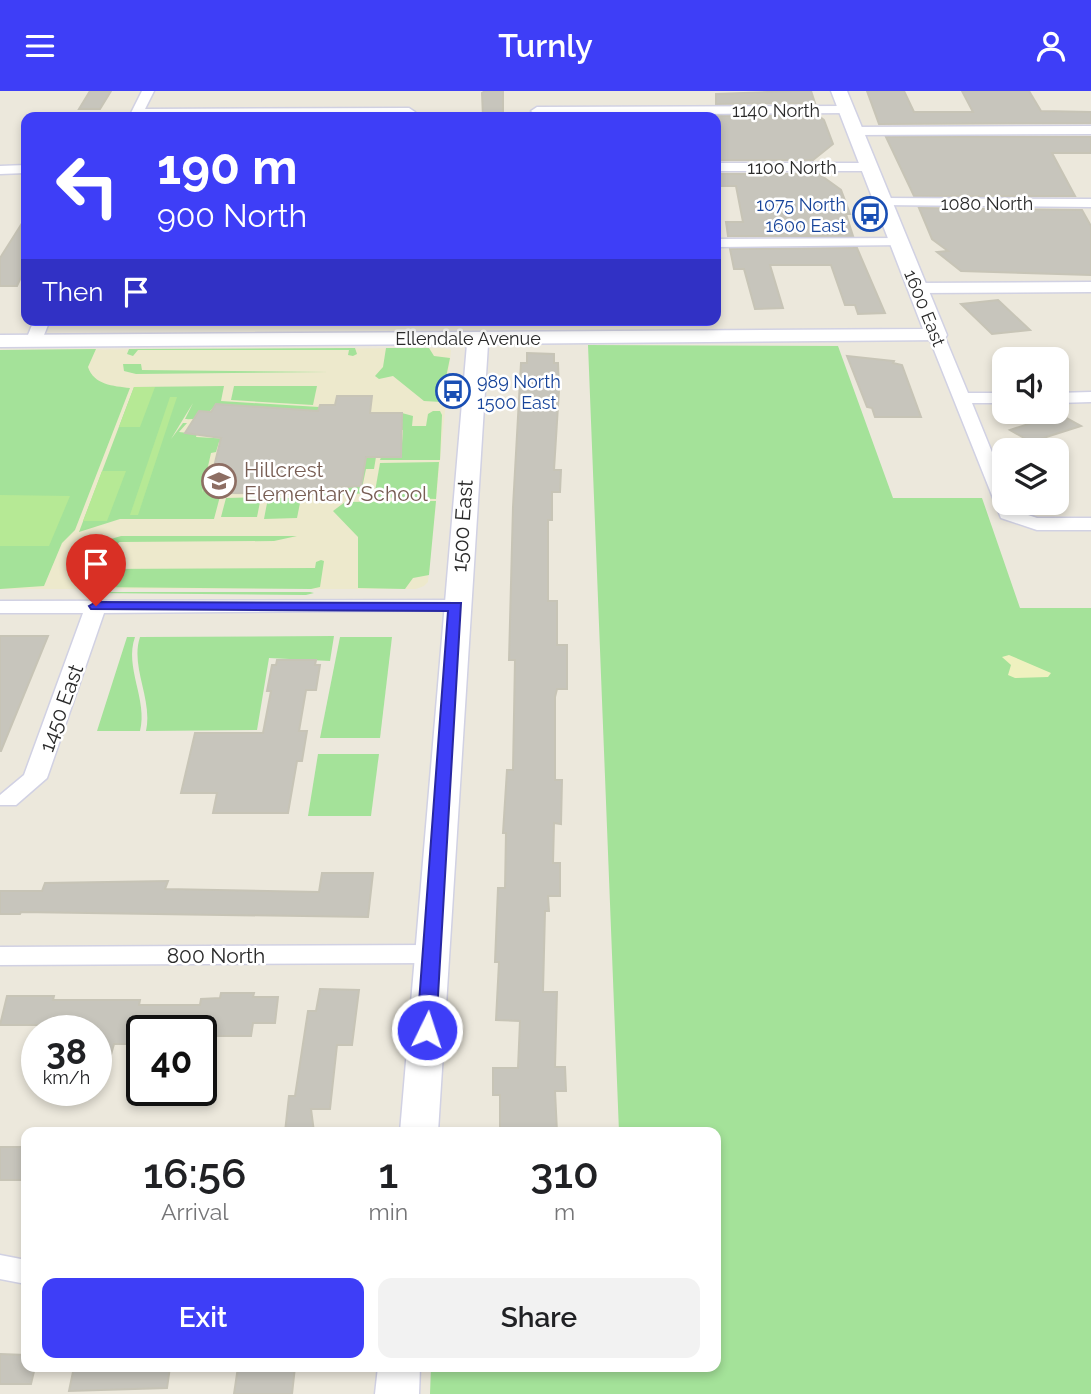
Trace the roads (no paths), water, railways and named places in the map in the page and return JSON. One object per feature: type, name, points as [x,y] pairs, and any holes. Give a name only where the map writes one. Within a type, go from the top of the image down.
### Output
[{"type":"street","points":[[138,112],[148,91]]},
{"type":"street","name":"1600 East","points":[[839,91],[1008,514],[1017,521],[1033,524],[1091,524]]},
{"type":"street","name":"1140 North","points":[[537,110],[846,110]]},
{"type":"street","points":[[855,131],[1091,130]]},
{"type":"street","name":"1100 North","points":[[721,167],[869,167]]},
{"type":"street","points":[[0,170],[21,169]]},
{"type":"street","name":"1080 North","points":[[883,202],[1091,203]]},
{"type":"street","points":[[721,243],[899,242]]},
{"type":"street","points":[[917,288],[1091,287]]},
{"type":"street","name":"Ellendale Avenue","points":[[0,341],[38,330],[478,338],[936,335]]},
{"type":"street","name":"1500 East","points":[[419,1127],[478,338]]},
{"type":"street","points":[[1069,398],[1091,397]]},
{"type":"street","points":[[960,398],[992,398]]},
{"type":"street","name":"1450 East","points":[[8,800],[35,778],[96,606]]},
{"type":"street","points":[[0,607],[456,606]]},
{"type":"street","name":"800 North","points":[[0,956],[433,954]]},
{"type":"street","points":[[0,1267],[21,1271]]},
{"type":"street","points":[[397,1394],[399,1372]]},
{"type":"place","name":"1075 North 1600 East","points":[[870,214]]},
{"type":"place","name":"989 North 1500 East","points":[[453,391]]},
{"type":"place","name":"Hillcrest Elementary School","points":[[219,481]]}]
